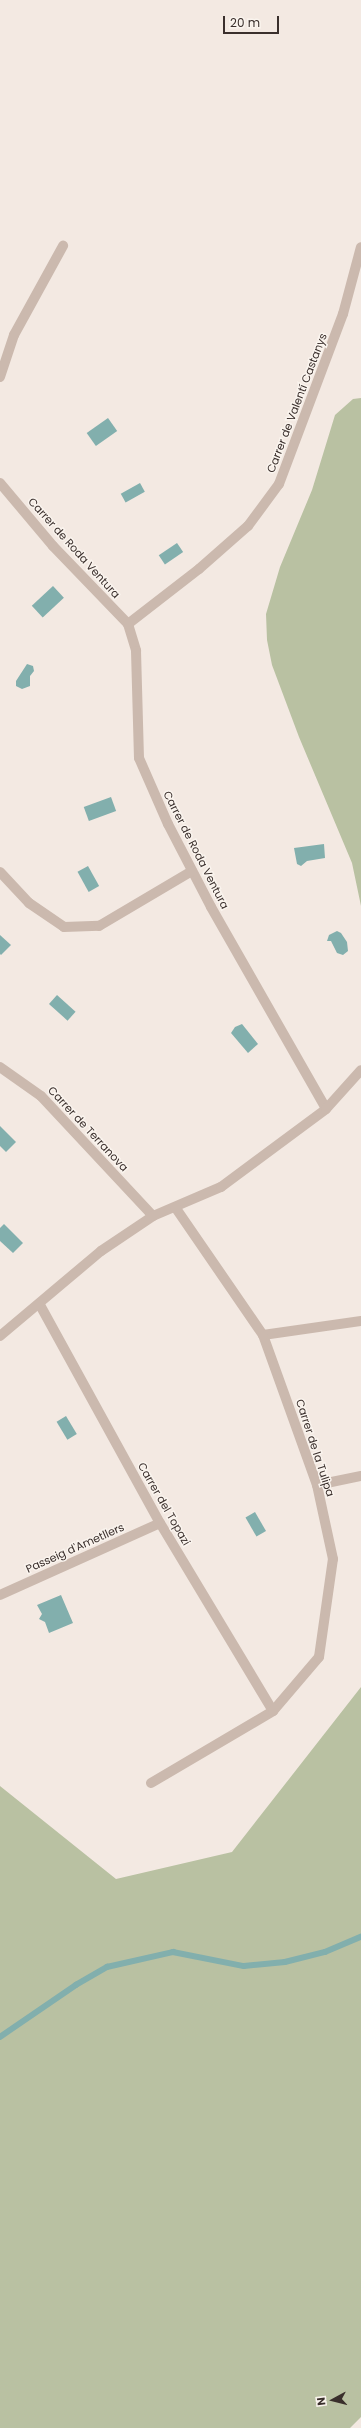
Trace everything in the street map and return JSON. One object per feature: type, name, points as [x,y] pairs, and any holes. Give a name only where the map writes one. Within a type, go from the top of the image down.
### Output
[{"type":"street","points":[[0,377],[14,336],[63,246]]},
{"type":"street","name":"Carrer de Valentí Castanys","points":[[128,624],[199,569],[248,526],[279,484],[343,314],[361,247]]},
{"type":"street","name":"Carrer de Roda Ventura","points":[[0,483],[53,546],[128,624],[136,651],[139,758],[168,824],[192,871],[326,1109]]},
{"type":"street","points":[[0,872],[29,903],[64,927],[99,926],[192,871]]},
{"type":"street","name":"Carrer de Terranova","points":[[0,1067],[41,1096],[153,1216]]},
{"type":"street","points":[[0,1336],[40,1305],[101,1251],[153,1216],[221,1187],[326,1109],[361,1070]]},
{"type":"street","name":"Carrer de la Tulipa","points":[[151,1783],[273,1711],[319,1657],[333,1559],[316,1485],[263,1335],[175,1207]]},
{"type":"street","name":"Carrer del Topazi","points":[[40,1305],[160,1523],[273,1711]]},
{"type":"street","points":[[263,1335],[361,1321]]},
{"type":"street","points":[[316,1485],[361,1476]]},
{"type":"street","name":"Passeig d'Ametllers","points":[[0,1595],[160,1523]]},
{"type":"green space","points":[[361,398],[361,906],[352,863],[299,737],[272,665],[267,640],[266,614],[280,567],[312,490],[335,415],[353,399]]},
{"type":"green space","points":[[361,1687],[361,2417],[350,2428],[0,2428],[0,1786],[116,1879],[232,1852]]},
{"type":"water","points":[[108,418],[117,431],[96,446],[87,433]]},
{"type":"water","points":[[140,483],[145,492],[126,502],[121,494]]},
{"type":"water","points":[[177,543],[183,552],[165,564],[159,555]]},
{"type":"water","points":[[53,586],[64,598],[43,617],[32,606]]},
{"type":"water","points":[[27,664],[33,666],[34,671],[30,676],[30,686],[22,689],[16,686],[16,681]]},
{"type":"water","points":[[111,797],[116,811],[89,821],[84,807]]},
{"type":"water","points":[[324,844],[325,858],[307,861],[301,866],[297,864],[294,848]]},
{"type":"water","points":[[88,866],[99,886],[89,892],[78,872]]},
{"type":"water","points":[[337,931],[341,933],[347,942],[348,951],[343,955],[337,953],[331,941],[327,941],[329,935]]},
{"type":"water","points":[[0,935],[11,945],[1,955],[0,954]]},
{"type":"water","points":[[57,995],[76,1012],[68,1021],[49,1004]]},
{"type":"water","points":[[242,1024],[258,1044],[248,1053],[231,1033],[235,1027]]},
{"type":"water","points":[[0,1126],[16,1142],[6,1152],[0,1146]]},
{"type":"water","points":[[4,1224],[23,1243],[13,1253],[0,1241],[0,1228]]},
{"type":"water","points":[[66,1416],[77,1434],[67,1440],[57,1422]]},
{"type":"water","points":[[255,1512],[266,1531],[256,1537],[245,1518]]},
{"type":"water","points":[[61,1595],[73,1623],[49,1633],[45,1622],[39,1619],[42,1614],[37,1605]]},
{"type":"waterway","points":[[0,2037],[76,1985],[107,1967],[173,1952],[244,1966],[285,1962],[325,1952],[361,1937]]}]
